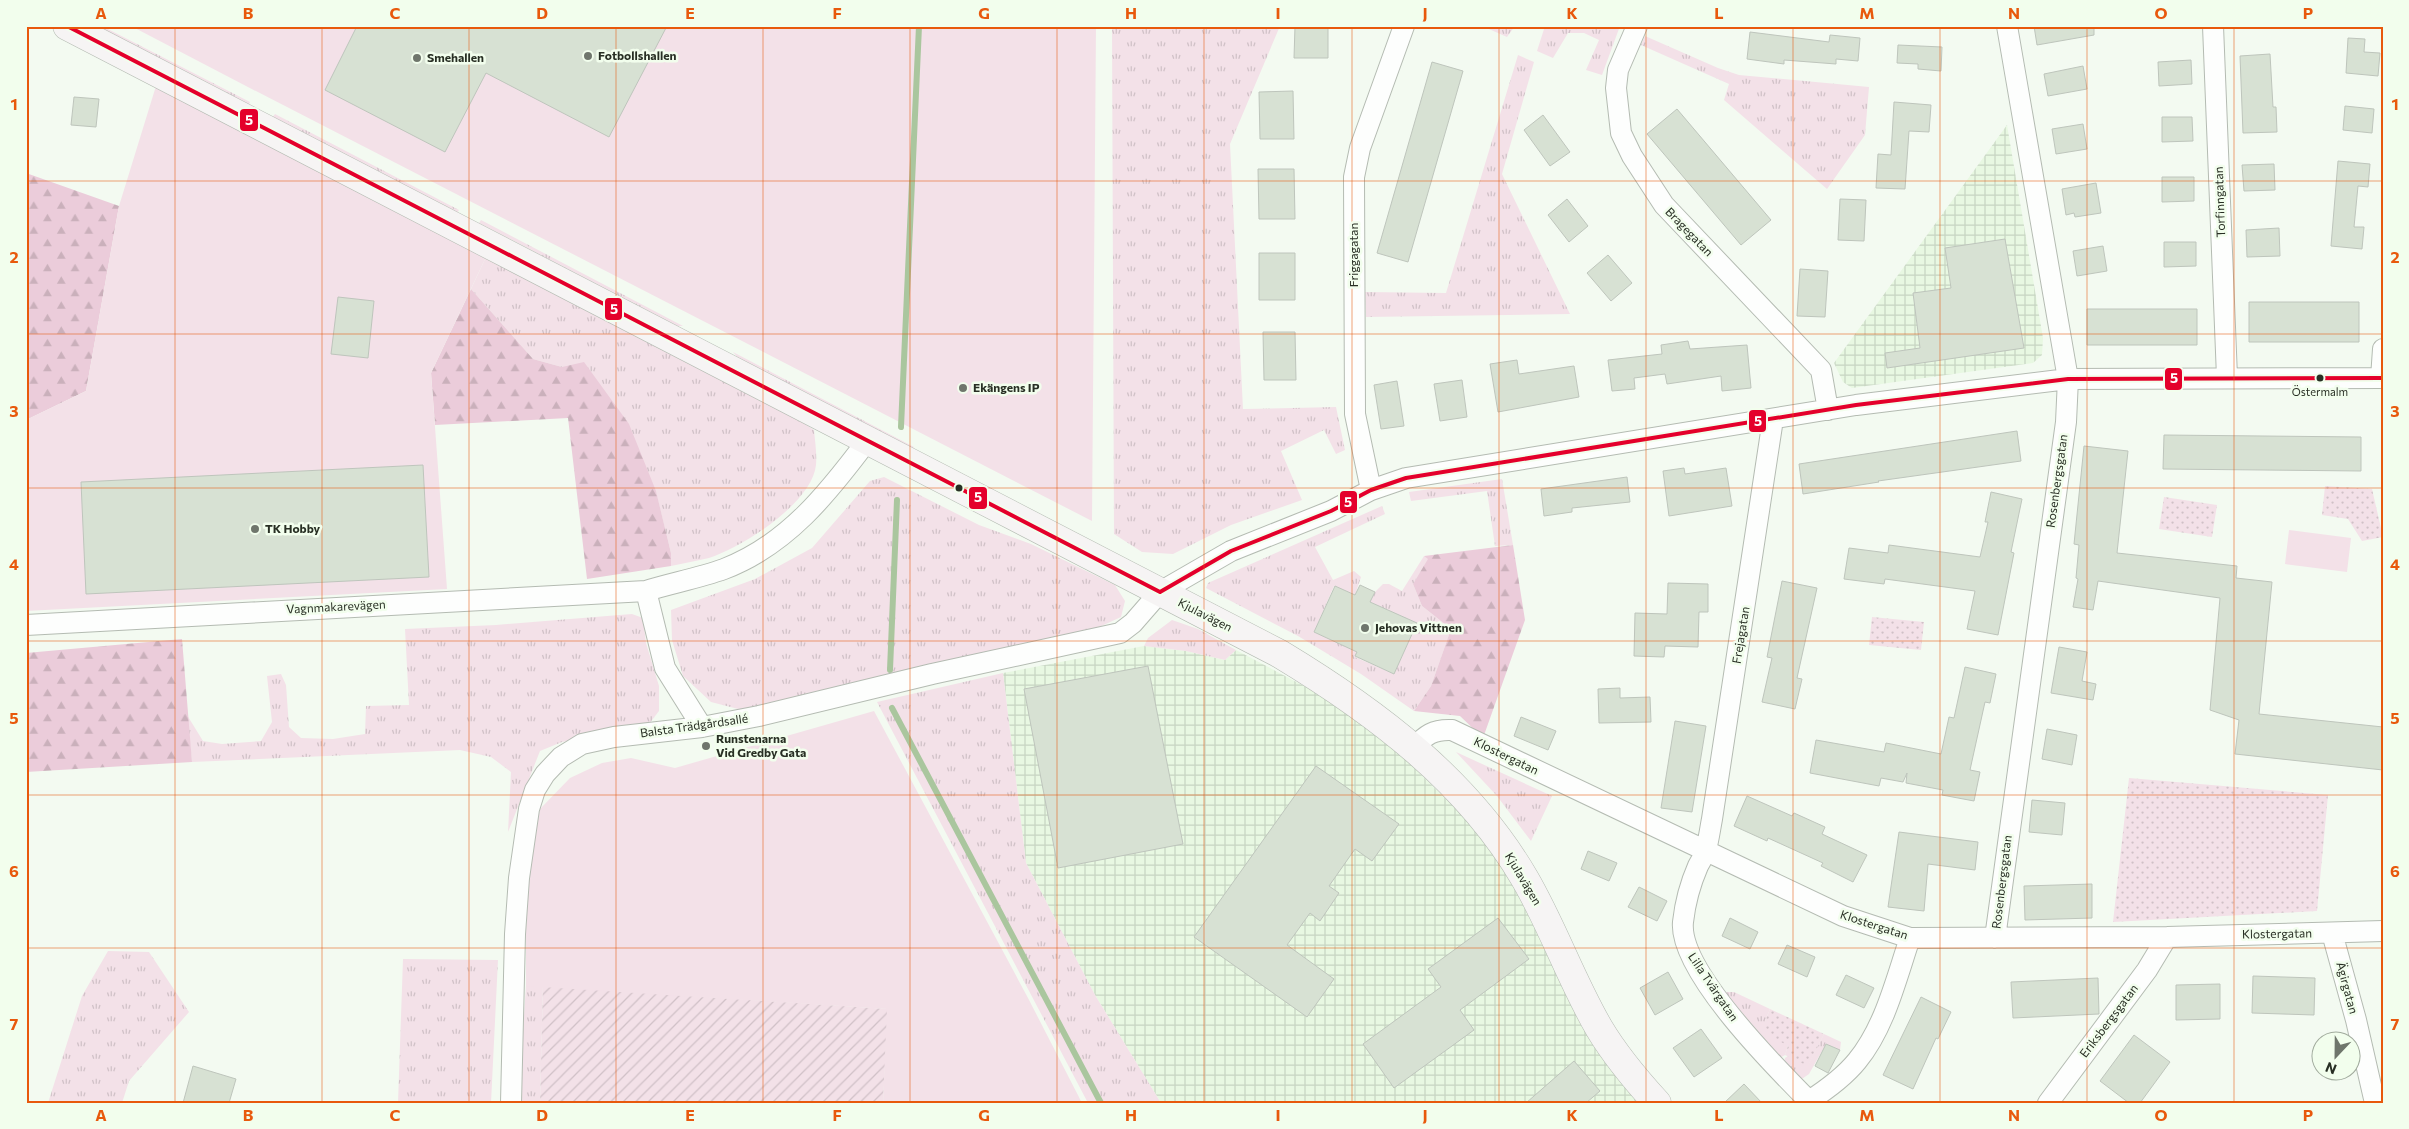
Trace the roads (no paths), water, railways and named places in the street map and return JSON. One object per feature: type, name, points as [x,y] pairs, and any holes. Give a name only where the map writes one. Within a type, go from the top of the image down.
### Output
[{"type":"street","name":"Kjulavägen","points":[[67,26],[1280,654],[1334,686],[1413,748],[1446,777],[1488,825],[1524,878],[1554,934],[1575,983],[1600,1030],[1637,1080],[1657,1103]]},
{"type":"street","name":"Friggagatan","points":[[1371,490],[1354,414],[1354,177],[1360,148],[1404,26]]},
{"type":"street","name":"Bragegatan","points":[[1638,26],[1618,70],[1616,88],[1621,132],[1632,156],[1664,205],[1821,370],[1828,410]]},
{"type":"street","name":"Rosenbergsgatan","points":[[1995,938],[2066,422],[2068,379],[2007,26]]},
{"type":"street","name":"Torfinngatan","points":[[2213,26],[2227,377]]},
{"type":"street","points":[[2382,378],[2383,349]]},
{"type":"street","name":"Balsta Trädgårdsallé","points":[[511,1103],[515,934],[519,878],[528,809],[535,790],[545,774],[561,757],[582,744],[614,737],[702,727],[1120,633],[1133,623],[1160,592],[1231,551],[1331,511],[1371,490],[1406,478],[1828,410],[2068,379],[2382,378]]},
{"type":"street","name":"Frejagatan","points":[[1706,850],[1773,420]]},
{"type":"street","name":"Vagnmakarevägen","points":[[26,625],[646,591],[724,568],[767,547],[799,521],[831,490],[867,441]]},
{"type":"street","points":[[646,591],[665,668],[702,727]]},
{"type":"street","name":"Klostergatan","points":[[1413,748],[1428,733],[1438,729],[1452,730],[1843,916],[1910,938],[2167,937],[2383,932]]},
{"type":"street","name":"Lilla Tvärgatan","points":[[1706,850],[1698,868],[1685,911],[1683,933],[1686,947],[1735,1021],[1774,1066],[1810,1102],[1857,1061],[1872,1037],[1888,1004],[1910,938]]},
{"type":"street","name":"Ägirgatan","points":[[2332,933],[2356,1020],[2375,1103]]},
{"type":"street","name":"Eriksbergsgatan","points":[[2048,1103],[2147,970],[2167,937]]},
{"type":"waterway","points":[[901,427],[919,26]]},
{"type":"waterway","points":[[890,670],[897,500]]},
{"type":"waterway","points":[[892,708],[1101,1103]]},
{"type":"place","name":"Fotbollshallen","points":[[588,56]]},
{"type":"place","name":"Smehallen","points":[[417,58]]},
{"type":"place","name":"Östermalm","points":[[2320,378]]},
{"type":"place","name":"Ekängens IP","points":[[963,388]]},
{"type":"place","name":"TK Hobby","points":[[255,529]]},
{"type":"place","name":"Jehovas Vittnen","points":[[1365,628]]},
{"type":"place","name":"Runstenarna Vid Gredby Gata","points":[[706,746]]}]
